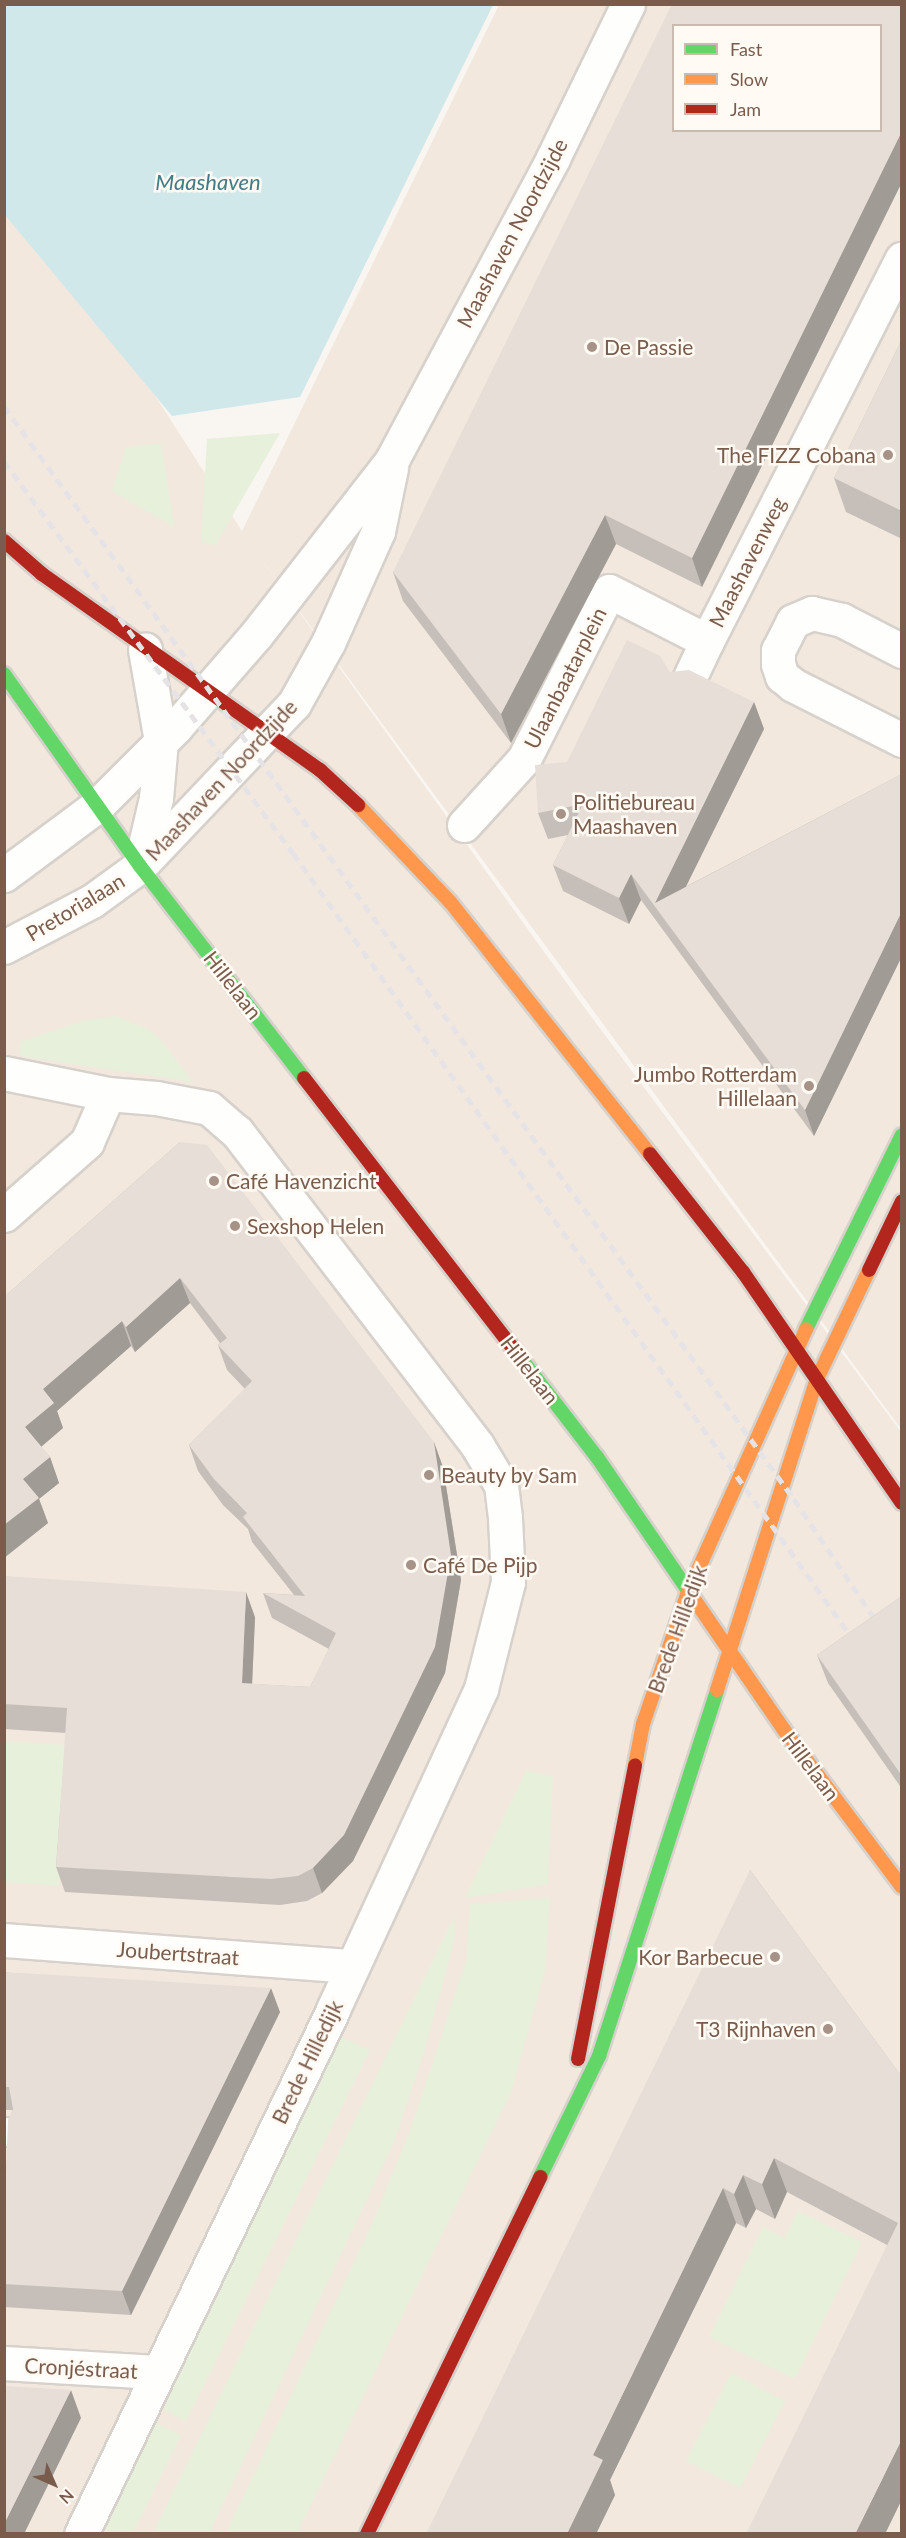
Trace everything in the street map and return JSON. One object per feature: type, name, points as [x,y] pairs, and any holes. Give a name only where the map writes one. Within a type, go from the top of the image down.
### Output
[{"type":"main road","points":[[4,541],[42,574],[145,649],[210,690],[320,770],[380,825],[451,903],[661,1164],[797,1347],[902,1503]]},
{"type":"main road","points":[[4,674],[44,728]]},
{"type":"main road","name":"Hillelaan","points":[[105,798],[140,866],[597,1457],[729,1651],[902,1887]]},
{"type":"main road","name":"Brede Hilledijk","points":[[550,2156],[587,2026],[644,1724],[688,1592],[797,1347],[902,1135]]},
{"type":"main road","name":"Brede Hilledijk","points":[[367,2534],[591,2075],[621,1996],[817,1379],[902,1201]]},
{"type":"street","name":"Maashaven Noordzijde","points":[[105,798],[210,690],[393,460],[553,158],[628,4]]},
{"type":"street","name":"Maashavenweg","points":[[707,641],[902,259]]},
{"type":"street","name":"Maashaven Noordzijde","points":[[140,866],[223,777],[270,733],[294,704],[328,643],[378,531],[393,460]]},
{"type":"street","name":"Ulaanbaatarplein","points":[[464,825],[524,759],[609,591],[707,641]]},
{"type":"street","points":[[902,651],[842,620],[812,613],[793,621],[778,650],[778,664],[782,676],[793,685],[902,740]]},
{"type":"street","points":[[688,681],[707,641]]},
{"type":"street","name":"Pretorialaan","points":[[4,947],[92,901],[140,866],[156,798],[161,741],[145,649]]},
{"type":"street","points":[[44,728],[105,798]]},
{"type":"street","points":[[4,875],[105,798],[156,798],[202,790],[223,777]]},
{"type":"street","points":[[4,1073],[108,1094],[87,1142],[4,1215]]},
{"type":"street","name":"Brede Hilledijk","points":[[81,2534],[482,1689],[508,1582],[501,1485],[477,1445],[237,1132],[209,1108],[108,1094]]},
{"type":"street","name":"Joubertstraat","points":[[4,1940],[352,1966]]},
{"type":"street","name":"Cronjéstraat","points":[[4,2363],[157,2372]]},
{"type":"shaded area","points":[[499,5],[901,5],[901,1429],[256,552],[581,1003],[901,1432],[901,2533],[5,2533],[4,198],[116,335],[242,531]]},
{"type":"green space","points":[[280,433],[215,546],[201,541],[207,439]]},
{"type":"green space","points":[[161,443],[174,527],[112,491],[126,447]]},
{"type":"green space","points":[[116,1016],[148,1029],[160,1039],[193,1082],[20,1056],[20,1042],[83,1021]]},
{"type":"green space","points":[[4,1741],[68,1745],[59,1886],[5,1882]]},
{"type":"green space","points":[[526,1771],[553,1776],[548,1884],[465,1898]]},
{"type":"green space","points":[[550,1898],[545,1971],[511,2092],[297,2533],[226,2533],[373,2222],[411,2128],[466,1962],[470,1904]]},
{"type":"green space","points":[[455,1915],[454,1942],[425,2048],[393,2144],[209,2533],[153,2533]]},
{"type":"green space","points":[[335,2035],[370,2050],[186,2421],[157,2406]]},
{"type":"green space","points":[[798,2211],[862,2242],[795,2379],[709,2337],[763,2227],[785,2238]]},
{"type":"green space","points":[[731,2373],[785,2401],[740,2488],[686,2461]]},
{"type":"green space","points":[[148,2419],[181,2435],[133,2533],[92,2534]]},
{"type":"water","name":"Maashaven","points":[[4,5],[493,5],[300,397],[172,416],[5,215]]},
{"type":"building","points":[[672,4],[902,4],[902,131],[692,558],[605,515],[501,714],[393,572]]},
{"type":"building","points":[[902,339],[902,511],[834,478]]},
{"type":"building","points":[[627,640],[660,656],[670,672],[689,670],[754,702],[655,903],[902,774],[902,911],[805,1110],[631,874],[619,898],[553,865],[583,804],[538,813],[535,765],[567,762]]},
{"type":"building","points":[[180,1142],[207,1145],[434,1442],[451,1555],[435,1647],[344,1835],[313,1868],[298,1876],[271,1879],[56,1867],[67,1708],[4,1704],[4,1576],[246,1592],[242,1683],[310,1687],[336,1633],[263,1593],[305,1596],[243,1517],[247,1513],[214,1479],[189,1445],[252,1381],[218,1345],[227,1338],[180,1278],[126,1327],[122,1321],[43,1389],[54,1403],[25,1427],[50,1457],[23,1479],[39,1498],[4,1525],[4,1297]]},
{"type":"building","points":[[902,1596],[902,1776],[817,1655]]},
{"type":"building","points":[[750,1870],[902,2077],[902,2439],[855,2534],[746,2534],[898,2223],[774,2158],[762,2184],[743,2175],[734,2194],[723,2188],[593,2455],[603,2460],[567,2534],[426,2534]]},
{"type":"building","points":[[4,1972],[271,1988],[122,2291],[4,2284],[4,2172],[6,2172],[8,2120],[13,2109],[9,2087],[4,2087]]},
{"type":"building","points":[[4,2386],[71,2390],[4,2524]]},
{"type":"railway","points":[[4,406],[794,1499],[902,1659]]},
{"type":"railway","points":[[4,461],[293,853],[858,1646]]},
{"type":"traffic: fast","points":[[4,674],[140,866],[304,1078]]},
{"type":"traffic: fast","points":[[806,1329],[902,1135]]},
{"type":"traffic: fast","points":[[516,1352],[597,1457],[694,1599]]},
{"type":"traffic: fast","points":[[540,2177],[599,2056],[717,1690]]},
{"type":"traffic: slow","points":[[358,805],[451,903],[650,1154]]},
{"type":"traffic: slow","points":[[717,1690],[817,1379],[869,1270]]},
{"type":"traffic: slow","points":[[635,1765],[643,1724],[688,1592],[806,1329]]},
{"type":"traffic: slow","points":[[694,1599],[784,1730],[902,1887]]},
{"type":"traffic: jam","points":[[4,541],[42,574],[320,770],[358,805]]},
{"type":"traffic: jam","points":[[304,1078],[516,1352]]},
{"type":"traffic: jam","points":[[650,1154],[743,1272],[902,1503]]},
{"type":"traffic: jam","points":[[869,1270],[902,1201]]},
{"type":"traffic: jam","points":[[578,2059],[635,1765]]},
{"type":"traffic: jam","points":[[367,2534],[540,2177]]},
{"type":"place","name":"De Passie","points":[[592,347]]},
{"type":"place","name":"The FIZZ Cobana","points":[[888,455]]},
{"type":"place","name":"Politiebureau Maashaven","points":[[561,814]]},
{"type":"place","name":"Jumbo Rotterdam Hillelaan","points":[[809,1086]]},
{"type":"place","name":"Café Havenzicht","points":[[214,1181]]},
{"type":"place","name":"Sexshop Helen","points":[[235,1226]]},
{"type":"place","name":"Beauty by Sam","points":[[429,1475]]},
{"type":"place","name":"Café De Pijp","points":[[411,1565]]},
{"type":"place","name":"Kor Barbecue","points":[[775,1957]]},
{"type":"place","name":"T3 Rijnhaven","points":[[828,2029]]}]
